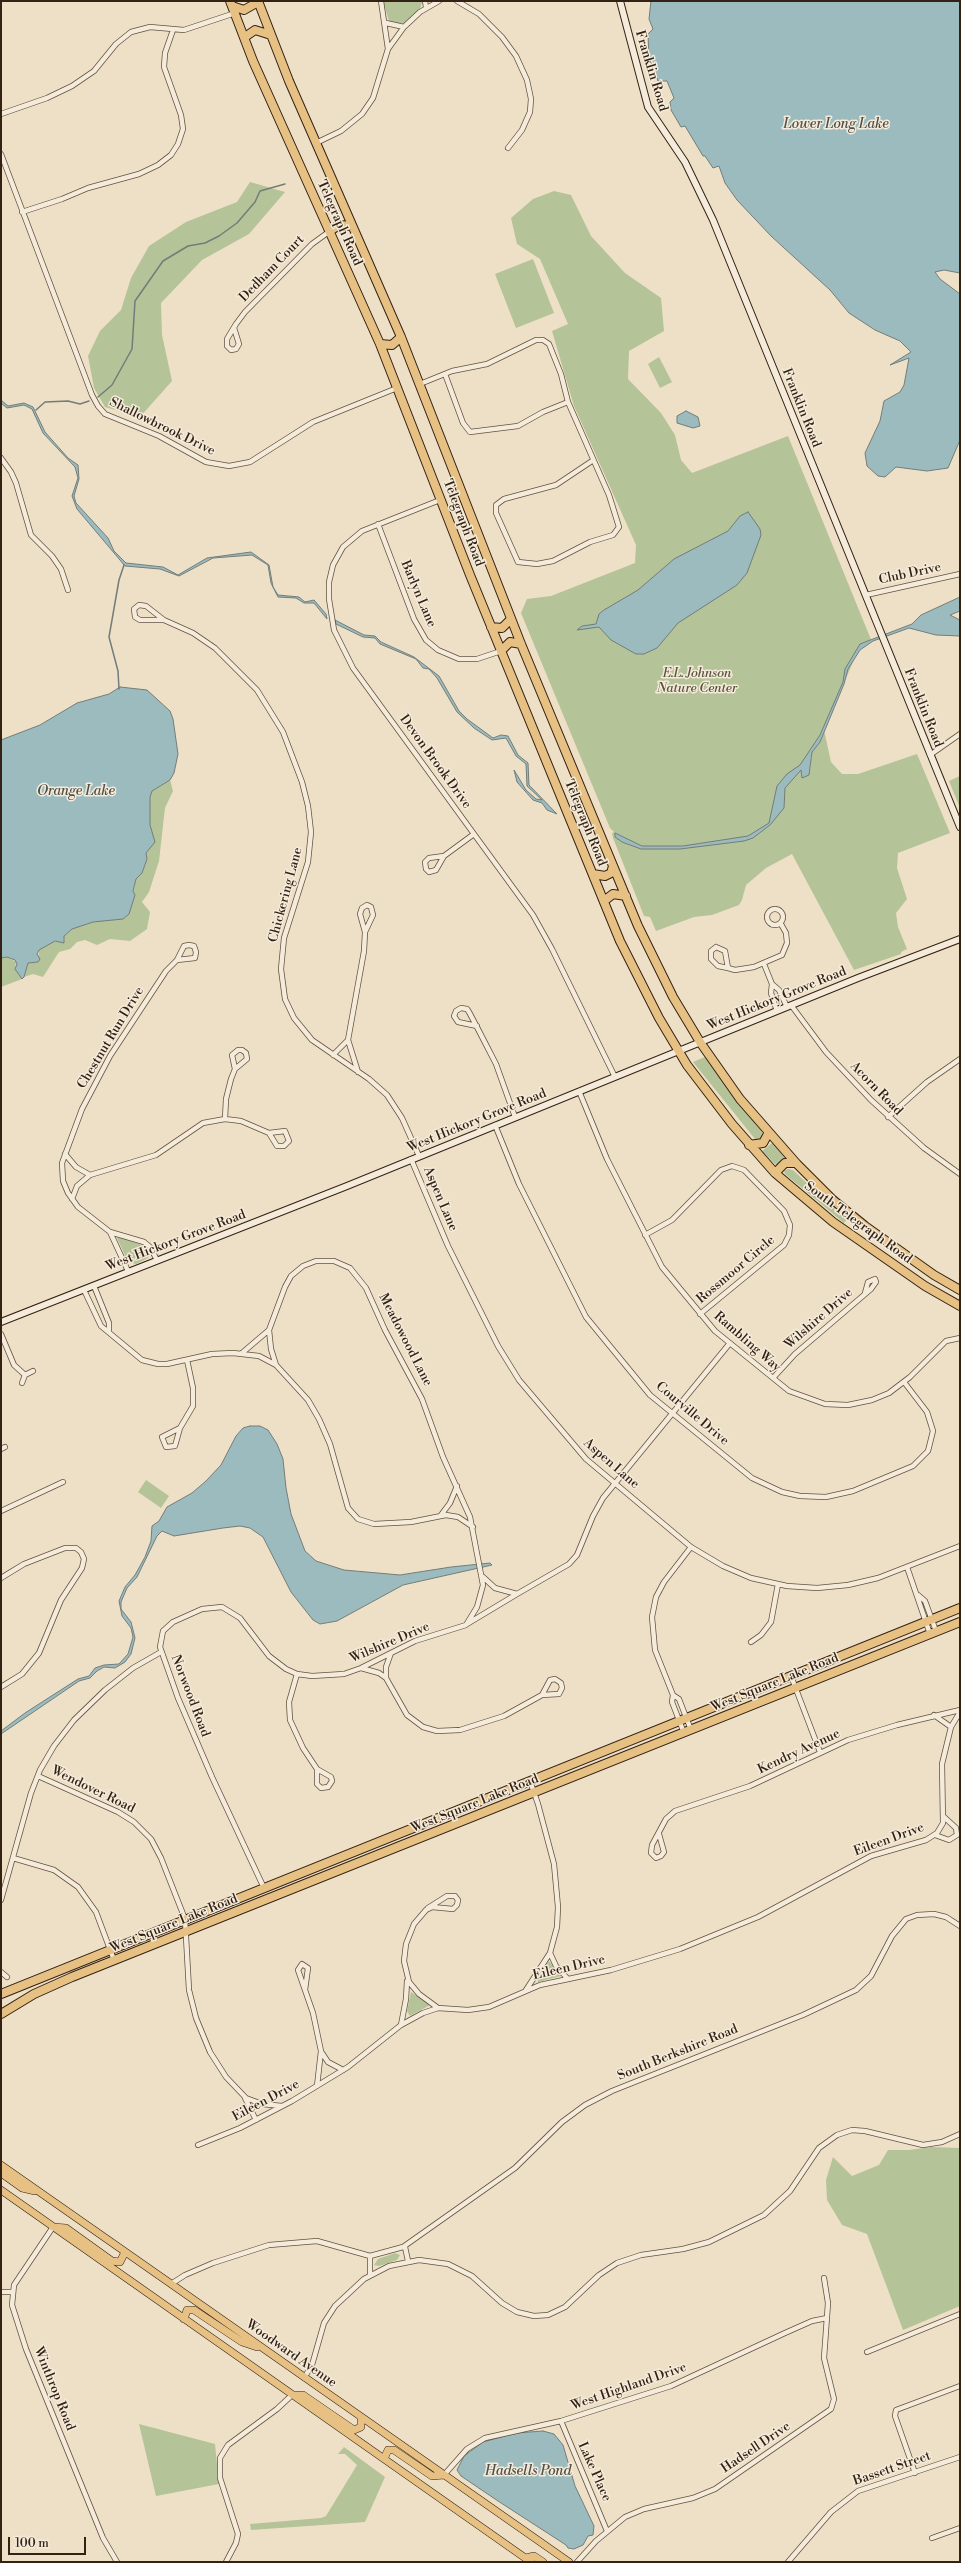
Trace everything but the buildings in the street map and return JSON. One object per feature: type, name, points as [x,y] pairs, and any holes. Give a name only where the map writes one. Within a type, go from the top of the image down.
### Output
[{"type":"highway","points":[[233,6],[244,10],[259,1]]},
{"type":"highway","name":"Telegraph Road","points":[[259,1],[271,35],[316,143],[401,337],[521,644],[613,866],[660,973],[700,1042]]},
{"type":"highway","name":"Telegraph Road","points":[[233,6],[245,38],[380,344],[491,627],[604,901],[641,984],[678,1052]]},
{"type":"highway","points":[[245,38],[255,30],[271,35]]},
{"type":"highway","points":[[330,231],[338,225],[352,226]]},
{"type":"highway","points":[[380,344],[392,345],[401,337]]},
{"type":"highway","points":[[491,627],[502,628],[512,619]]},
{"type":"highway","points":[[501,651],[510,642],[521,644]]},
{"type":"highway","points":[[593,874],[605,876],[611,873],[613,866]]},
{"type":"highway","points":[[604,901],[613,894],[626,896]]},
{"type":"highway","name":"South Telegraph Road","points":[[700,1042],[768,1134],[833,1200],[865,1226],[934,1275],[960,1290]]},
{"type":"highway","name":"South Telegraph Road","points":[[678,1052],[749,1145],[775,1174],[833,1222],[925,1286],[960,1306]]},
{"type":"highway","points":[[749,1145],[763,1143],[768,1134]]},
{"type":"highway","points":[[775,1174],[785,1163],[796,1163]]},
{"type":"highway","name":"West Square Lake Road","points":[[1,1994],[960,1608]]},
{"type":"highway","name":"West Square Lake Road","points":[[1,2014],[44,1989],[114,1960],[960,1622]]},
{"type":"main road","name":"Woodward Avenue","points":[[1,2165],[569,2562]]},
{"type":"main road","points":[[1,2174],[22,2188],[39,2192]]},
{"type":"main road","points":[[1,2190],[384,2459],[526,2561],[534,2556],[543,2562]]},
{"type":"main road","points":[[53,2227],[66,2228],[112,2261],[120,2262],[125,2252]]},
{"type":"main road","points":[[184,2319],[187,2310],[194,2310],[242,2342],[264,2350]]},
{"type":"main road","points":[[292,2395],[303,2395],[353,2429],[360,2428],[361,2418]]},
{"type":"main road","points":[[384,2459],[388,2450],[394,2450],[432,2476],[444,2475]]},
{"type":"street","points":[[381,1],[386,23],[388,49]]},
{"type":"street","points":[[425,1],[426,7]]},
{"type":"street","points":[[316,143],[341,131],[362,114],[372,98],[388,49],[404,27],[426,7],[439,1]]},
{"type":"street","points":[[457,1],[482,16],[502,37],[516,56],[527,80],[531,99],[530,112],[522,130],[508,148]]},
{"type":"street","name":"Franklin Road","points":[[620,1],[649,110],[685,162],[710,213],[960,827]]},
{"type":"street","points":[[1,114],[52,96],[72,86],[94,71],[116,44],[131,32],[150,27],[173,30],[191,28],[233,6]]},
{"type":"street","points":[[386,23],[404,27]]},
{"type":"street","points":[[22,212],[62,200],[88,188],[139,174],[158,165],[171,155],[178,144],[183,129],[181,115],[164,66],[165,54],[173,30]]},
{"type":"street","name":"Shallowbrook Drive","points":[[1,154],[22,212],[98,406],[110,417],[159,436],[206,462],[229,466],[250,462],[313,422],[397,388]]},
{"type":"street","name":"Dedham Court","points":[[234,328],[245,312],[312,244],[330,231]]},
{"type":"street","points":[[420,384],[445,374],[488,364],[515,348],[543,340],[549,344],[561,374],[568,402],[618,519],[618,530],[612,535],[590,542],[553,561],[532,564],[518,562],[496,514],[496,505],[504,499],[556,485],[592,461]]},
{"type":"street","points":[[445,374],[464,423],[470,432],[518,426],[543,412],[568,402]]},
{"type":"street","points":[[1,458],[14,477],[31,535],[52,556],[61,569],[68,590]]},
{"type":"street","name":"Devon Brook Drive","points":[[440,500],[378,524],[349,541],[335,560],[329,590],[334,630],[353,668],[539,925],[615,1078]]},
{"type":"street","name":"Barlyn Lane","points":[[378,524],[414,619],[426,640],[438,650],[459,659],[477,659],[501,651]]},
{"type":"street","name":"Club Drive","points":[[866,595],[960,574]]},
{"type":"street","name":"Chickering Lane","points":[[164,620],[140,620],[135,617],[134,609],[137,605],[142,605],[164,620],[200,638],[242,674],[273,713],[294,758],[308,806],[310,848],[306,870],[286,929],[282,960],[282,985],[287,1005],[299,1025],[312,1040],[379,1087],[391,1100],[419,1156]]},
{"type":"street","points":[[930,755],[960,734]]},
{"type":"street","points":[[444,856],[474,834]]},
{"type":"street","points":[[358,1072],[348,1040],[362,972],[365,932],[360,914],[362,908],[367,905],[370,907],[373,915],[365,932]]},
{"type":"street","points":[[728,968],[725,951],[719,947],[713,949],[710,954],[713,961],[722,967],[728,968],[743,970],[764,964],[779,957],[786,949],[787,939],[781,924]]},
{"type":"street","name":"West Hickory Grove Road","points":[[1,1322],[615,1078],[777,1010],[960,939]]},
{"type":"street","name":"Chestnut Run Drive","points":[[157,1260],[150,1247],[144,1242],[110,1232],[84,1212],[72,1199],[66,1189],[62,1174],[65,1154],[82,1109],[110,1056],[152,990],[177,960],[184,946],[189,944],[194,946],[196,952],[194,958],[177,960]]},
{"type":"street","points":[[764,964],[772,984],[771,993],[777,1010]]},
{"type":"street","name":"Acorn Road","points":[[772,984],[780,990],[789,1006],[830,1056],[888,1117],[924,1148],[960,1174]]},
{"type":"street","points":[[477,1026],[456,1020],[454,1016],[456,1011],[460,1008],[467,1009],[477,1026],[496,1064],[515,1117]]},
{"type":"street","points":[[333,1055],[348,1040]]},
{"type":"street","points":[[888,1117],[927,1082],[960,1059]]},
{"type":"street","points":[[225,1118],[228,1089],[235,1069]]},
{"type":"street","name":"Rambling Way","points":[[579,1092],[602,1146],[662,1267],[700,1314],[730,1343],[773,1378],[802,1398],[834,1405],[854,1404],[872,1400],[904,1382],[927,1362],[943,1343],[951,1339],[960,1338]]},
{"type":"street","points":[[72,1199],[77,1186],[90,1175],[150,1158],[170,1147],[197,1126],[225,1118],[249,1123],[270,1133],[285,1131],[289,1141],[284,1146],[277,1146],[270,1133]]},
{"type":"street","name":"Courville Drive","points":[[495,1125],[519,1184],[586,1317],[643,1387],[762,1484],[800,1496],[835,1495],[908,1469],[921,1460],[928,1451],[932,1436],[930,1418],[904,1382]]},
{"type":"street","points":[[65,1154],[76,1167],[90,1175]]},
{"type":"street","name":"Aspen Lane","points":[[411,1159],[442,1235],[507,1362],[575,1447],[615,1483],[691,1546],[730,1569],[778,1584],[818,1588],[848,1585],[878,1578],[907,1567]]},
{"type":"street","name":"Rossmoor Circle","points":[[645,1235],[672,1220],[721,1170],[732,1166],[744,1170],[784,1211],[790,1225],[789,1235],[784,1245],[700,1314]]},
{"type":"street","name":"Chestnut Run Drive","points":[[110,1232],[128,1272]]},
{"type":"street","name":"Meadowood Lane","points":[[269,1330],[285,1287],[299,1269],[322,1260],[334,1261],[350,1268],[366,1288],[388,1335],[416,1385],[473,1527],[482,1577]]},
{"type":"street","points":[[94,1286],[109,1323],[109,1331]]},
{"type":"street","points":[[84,1290],[101,1326],[109,1331],[128,1350],[148,1363],[167,1364],[218,1353],[242,1353],[259,1356],[276,1365],[308,1400],[320,1419],[330,1444],[348,1508],[358,1519],[369,1524],[380,1524],[418,1521],[441,1515],[458,1517],[473,1527]]},
{"type":"street","name":"Wilshire Drive","points":[[773,1378],[795,1354],[846,1312],[864,1293]]},
{"type":"street","points":[[242,1353],[269,1330],[276,1365]]},
{"type":"street","points":[[1,1334],[14,1365],[25,1375]]},
{"type":"street","name":"Wilshire Drive","points":[[161,1652],[161,1636],[173,1622],[202,1609],[222,1607],[240,1618],[274,1662],[296,1674],[320,1676],[344,1674],[361,1668],[415,1641],[466,1625],[487,1614],[517,1594],[560,1571],[572,1561],[596,1510],[615,1483],[730,1343]]},
{"type":"street","points":[[180,1428],[162,1437],[166,1447],[175,1446],[180,1428],[190,1412],[194,1400],[187,1360]]},
{"type":"street","points":[[22,1383],[25,1375],[33,1371]]},
{"type":"street","points":[[1,1511],[63,1482]]},
{"type":"street","points":[[441,1515],[450,1504],[457,1486]]},
{"type":"street","points":[[687,1731],[683,1720],[672,1702],[673,1695],[655,1650],[652,1617],[656,1597],[664,1582],[691,1546]]},
{"type":"street","points":[[933,1632],[925,1601],[918,1595],[907,1567],[960,1546]]},
{"type":"street","points":[[1,1578],[24,1564],[65,1548],[76,1548],[81,1552],[84,1559],[82,1568],[61,1600],[39,1652],[22,1674],[1,1687]]},
{"type":"street","points":[[482,1577],[495,1588],[517,1594]]},
{"type":"street","points":[[466,1625],[480,1600],[482,1577]]},
{"type":"street","points":[[751,1642],[761,1635],[771,1622],[778,1584]]},
{"type":"street","name":"Norwood Road","points":[[1,1900],[38,1776],[49,1755],[67,1728],[95,1699],[133,1668],[161,1652],[201,1754],[264,1888]]},
{"type":"street","points":[[386,1678],[386,1667],[392,1652]]},
{"type":"street","points":[[361,1668],[374,1671],[386,1678],[408,1715],[419,1724],[438,1731],[454,1732],[485,1723],[514,1711],[542,1695],[559,1694],[562,1688],[561,1683],[555,1679],[550,1680],[542,1695]]},
{"type":"street","points":[[296,1674],[290,1697],[289,1715],[300,1742],[317,1769]]},
{"type":"street","points":[[792,1676],[820,1752]]},
{"type":"street","points":[[673,1695],[679,1699],[683,1720],[687,1731]]},
{"type":"street","name":"Kendry Avenue","points":[[659,1834],[664,1852],[661,1856],[656,1858],[651,1851],[666,1819],[675,1811],[750,1786],[820,1752],[864,1735],[934,1715],[960,1710]]},
{"type":"street","name":"Eileen Drive","points":[[198,2145],[284,2106],[343,2070],[401,2025],[423,2012],[438,2008],[479,2009],[499,2004],[526,1990],[568,1978],[621,1967],[706,1939],[767,1913],[871,1856],[926,1840],[935,1835],[940,1829],[944,1817],[942,1764],[952,1727],[960,1710]]},
{"type":"street","points":[[934,1715],[952,1727]]},
{"type":"street","name":"Wendover Road","points":[[38,1776],[118,1812],[141,1828],[158,1852],[185,1919],[188,1983],[196,2018],[217,2063],[242,2095],[256,2120]]},
{"type":"street","points":[[526,1990],[550,1953],[558,1916],[558,1883],[553,1856],[530,1781]]},
{"type":"street","name":"Eileen Drive","points":[[935,1835],[949,1840],[957,1835],[956,1828],[944,1817]]},
{"type":"street","points":[[13,1858],[54,1870],[78,1887],[92,1906],[114,1960]]},
{"type":"street","points":[[401,2025],[406,1999],[404,1956],[408,1938],[417,1919],[428,1908],[447,1896],[455,1896],[458,1900],[458,1906],[453,1909],[428,1908]]},
{"type":"street","name":"South Berkshire Road","points":[[171,2284],[185,2275],[213,2263],[250,2250],[275,2244],[317,2242],[370,2256],[405,2247],[451,2211],[516,2168],[562,2122],[585,2105],[612,2091],[796,2017],[856,1990],[871,1976],[895,1930],[906,1920],[917,1915],[934,1914],[946,1917],[960,1926]]},
{"type":"street","points":[[550,1953],[555,1964],[568,1978]]},
{"type":"street","points":[[305,1990],[309,1970],[306,1965],[302,1964],[298,1970],[305,1990],[321,2051],[328,2062],[343,2070]]},
{"type":"street","points":[[1,1972],[8,1977]]},
{"type":"street","points":[[406,1977],[415,1990],[438,2008]]},
{"type":"street","points":[[317,2086],[321,2051]]},
{"type":"street","points":[[242,2095],[258,2103],[284,2106]]},
{"type":"street","points":[[304,2378],[310,2368],[320,2333],[331,2310],[354,2286],[370,2274],[408,2261],[426,2260],[452,2265],[472,2276],[513,2310],[529,2316],[548,2315],[565,2307],[599,2275],[624,2260],[709,2242],[730,2234],[764,2215],[790,2191],[819,2148],[837,2135],[852,2130],[865,2131],[923,2145],[942,2142],[960,2134]]},
{"type":"street","points":[[1,2292],[12,2292],[53,2227]]},
{"type":"street","points":[[405,2247],[408,2261]]},
{"type":"street","points":[[370,2256],[370,2274]]},
{"type":"street","name":"Hadsell Drive","points":[[577,2562],[607,2531],[622,2519],[638,2511],[688,2500],[715,2489],[830,2410],[834,2399],[824,2363],[827,2296],[824,2278]]},
{"type":"street","name":"Winthrop Road","points":[[12,2292],[14,2313],[26,2349],[103,2538],[117,2562]]},
{"type":"street","points":[[867,2352],[960,2314]]},
{"type":"street","name":"West Highland Drive","points":[[444,2475],[460,2455],[481,2439],[561,2421],[688,2380],[785,2333],[812,2321],[827,2318]]},
{"type":"street","points":[[915,2473],[895,2411],[899,2408],[960,2386]]},
{"type":"street","points":[[226,2562],[235,2546],[238,2534],[220,2478],[220,2458],[228,2445],[278,2409],[292,2395]]},
{"type":"street","name":"Lake Place","points":[[561,2421],[607,2531]]},
{"type":"street","name":"Bassett Street","points":[[788,2562],[831,2512],[854,2493],[870,2485],[915,2473],[960,2457]]},
{"type":"street","points":[[932,2538],[960,2528]]},
{"type":"green space","points":[[383,1],[422,2],[420,9],[405,23],[398,24],[390,22]]},
{"type":"green space","points":[[250,182],[285,192],[249,234],[202,260],[161,303],[162,335],[172,381],[140,417],[105,407],[94,388],[88,356],[100,331],[121,310],[131,278],[149,246],[186,222],[237,202]]},
{"type":"green space","name":"E.L. Johnson Nature Center","points":[[554,191],[571,195],[591,236],[625,273],[661,298],[664,331],[629,351],[628,379],[661,413],[675,435],[681,460],[692,473],[788,436],[872,642],[863,645],[856,655],[832,711],[802,770],[801,776],[810,770],[812,752],[824,730],[831,762],[842,774],[858,774],[917,754],[950,833],[898,853],[897,868],[907,899],[896,913],[898,927],[907,949],[901,952],[901,954],[854,970],[792,854],[766,868],[746,885],[739,905],[712,915],[694,917],[656,931],[650,917],[644,916],[613,838],[612,833],[614,832],[610,828],[521,613],[527,599],[551,596],[635,563],[636,545],[574,406],[552,331],[568,324],[540,259],[517,244],[511,218],[533,199]]},
{"type":"green space","points":[[533,259],[554,313],[516,328],[495,274]]},
{"type":"green space","points":[[659,357],[672,382],[660,388],[648,364]]},
{"type":"green space","points":[[960,776],[960,808],[949,781]]},
{"type":"green space","points":[[170,780],[173,791],[165,808],[159,861],[149,892],[142,902],[150,912],[147,929],[130,941],[110,939],[97,945],[85,940],[77,942],[70,949],[59,952],[43,977],[33,974],[24,977],[28,963],[38,962],[39,950],[52,942],[59,941],[72,929],[93,922],[124,918],[129,914],[136,879],[142,873],[147,859],[146,853],[154,842],[150,825],[150,797],[152,791]]},
{"type":"green space","points":[[7,957],[16,962],[15,969],[22,979],[1,987],[1,958]]},
{"type":"green space","points":[[705,1057],[762,1132],[763,1139],[755,1139],[693,1062]]},
{"type":"green space","points":[[772,1143],[786,1159],[776,1165],[762,1151]]},
{"type":"green space","points":[[788,1169],[793,1170],[831,1206],[848,1218],[844,1223],[785,1174],[784,1171]]},
{"type":"green space","points":[[119,1237],[145,1246],[150,1253],[148,1258],[136,1264],[128,1262],[117,1238]]},
{"type":"green space","points":[[146,1480],[169,1496],[161,1508],[138,1492]]},
{"type":"green space","points":[[549,1961],[561,1976],[538,1982],[537,1978]]},
{"type":"green space","points":[[411,1992],[430,2005],[410,2016],[407,2011]]},
{"type":"green space","points":[[931,2147],[960,2148],[960,2306],[903,2330],[867,2234],[842,2225],[827,2200],[826,2180],[833,2157],[852,2176],[879,2165],[888,2150],[909,2150]]},
{"type":"green space","points":[[395,2253],[400,2255],[397,2260],[379,2266],[374,2265],[378,2259]]},
{"type":"green space","points":[[139,2424],[215,2444],[219,2484],[156,2496]]},
{"type":"green space","points":[[344,2447],[385,2477],[365,2522],[251,2530],[250,2524],[321,2518],[326,2516],[357,2465],[345,2454],[338,2454]]},
{"type":"water","name":"Lower Long Lake","points":[[651,1],[960,1],[960,273],[944,270],[935,272],[940,279],[960,294],[960,440],[948,468],[927,471],[896,467],[885,477],[878,476],[867,466],[865,453],[880,421],[884,401],[900,392],[904,385],[909,358],[890,365],[911,352],[900,341],[875,330],[849,313],[830,290],[771,236],[737,200],[725,183],[719,166],[713,168],[705,156],[703,156],[685,126],[681,127],[671,110],[670,102],[674,98],[667,81],[658,81],[649,59],[648,34],[653,29],[649,19]]},
{"type":"water","points":[[1,400],[8,406],[24,403],[33,407],[45,432],[68,458],[78,465],[79,479],[74,496],[76,503],[108,538],[114,551],[126,563],[163,567],[178,575],[207,558],[251,552],[269,565],[273,587],[268,565],[252,555],[213,558],[179,576],[160,569],[125,566],[77,509],[72,496],[78,478],[75,467],[43,433],[32,409],[24,405],[7,408],[1,403]]},
{"type":"water","points":[[686,411],[698,417],[700,426],[693,428],[677,423],[677,416]]},
{"type":"water","points":[[748,512],[760,529],[761,535],[747,573],[737,585],[678,623],[657,648],[644,654],[636,654],[611,640],[599,627],[577,630],[582,626],[596,624],[599,614],[604,610],[638,590],[674,559],[728,531],[740,516]]},
{"type":"water","points":[[273,587],[278,595],[299,597],[305,602],[314,600],[326,614],[327,619],[314,603],[304,603],[296,598],[278,597]]},
{"type":"water","points":[[960,597],[960,611],[950,615],[960,620],[960,636],[936,635],[909,628],[873,641],[860,650],[848,669],[844,684],[820,742],[812,752],[809,775],[802,778],[801,770],[785,788],[784,808],[770,825],[753,838],[744,841],[680,849],[641,849],[622,842],[615,837],[615,833],[642,846],[683,846],[748,836],[769,823],[777,786],[787,774],[800,765],[820,735],[843,682],[845,669],[860,644],[912,624],[921,615]]},
{"type":"water","points":[[335,620],[364,635],[375,636],[381,642],[414,657],[439,676],[459,711],[467,719],[493,738],[501,735],[508,736],[518,755],[528,763],[529,785],[557,814],[547,810],[542,803],[533,800],[517,782],[514,770],[526,790],[536,799],[542,800],[527,786],[526,764],[516,756],[506,738],[492,740],[474,728],[457,712],[437,678],[429,669],[423,668],[416,659],[380,644],[375,638],[363,637],[336,624]]},
{"type":"water","name":"Orange Lake","points":[[120,687],[147,690],[170,711],[173,719],[178,754],[174,773],[170,780],[152,791],[150,797],[150,825],[155,842],[146,853],[147,859],[142,873],[136,879],[133,891],[135,895],[129,914],[123,919],[93,922],[72,929],[64,936],[64,943],[55,941],[39,950],[37,954],[40,959],[38,962],[28,963],[22,979],[15,969],[17,964],[15,960],[7,957],[1,958],[1,740],[40,725],[77,703],[109,694]]},
{"type":"water","points":[[260,1426],[268,1430],[277,1444],[283,1459],[286,1488],[291,1514],[305,1551],[316,1561],[344,1570],[400,1575],[451,1567],[490,1563],[492,1565],[403,1585],[337,1621],[320,1624],[313,1620],[291,1592],[263,1537],[250,1528],[240,1526],[174,1536],[162,1531],[157,1536],[137,1577],[127,1588],[121,1602],[121,1609],[131,1622],[135,1638],[131,1654],[125,1662],[115,1668],[104,1667],[90,1678],[79,1681],[1,1734],[1,1731],[25,1713],[78,1679],[89,1676],[95,1668],[104,1665],[119,1664],[128,1654],[133,1637],[131,1628],[122,1616],[119,1601],[125,1587],[135,1575],[145,1557],[151,1541],[152,1526],[159,1521],[167,1507],[192,1493],[206,1481],[221,1465],[236,1436],[243,1428]]},
{"type":"water","name":"Hadsells Pond","points":[[543,2431],[554,2434],[563,2445],[575,2486],[594,2526],[593,2535],[588,2536],[583,2545],[574,2549],[568,2548],[566,2545],[498,2501],[461,2476],[457,2470],[464,2456],[483,2442],[516,2433]]},
{"type":"waterway","points":[[98,397],[112,385],[132,349],[135,301],[163,261],[188,246],[205,243],[219,236],[237,223],[255,202],[260,191],[285,184]]},
{"type":"waterway","points":[[36,410],[45,402],[68,401],[80,404],[89,401]]},
{"type":"waterway","points":[[119,689],[118,671],[109,637],[119,580],[124,565]]}]
